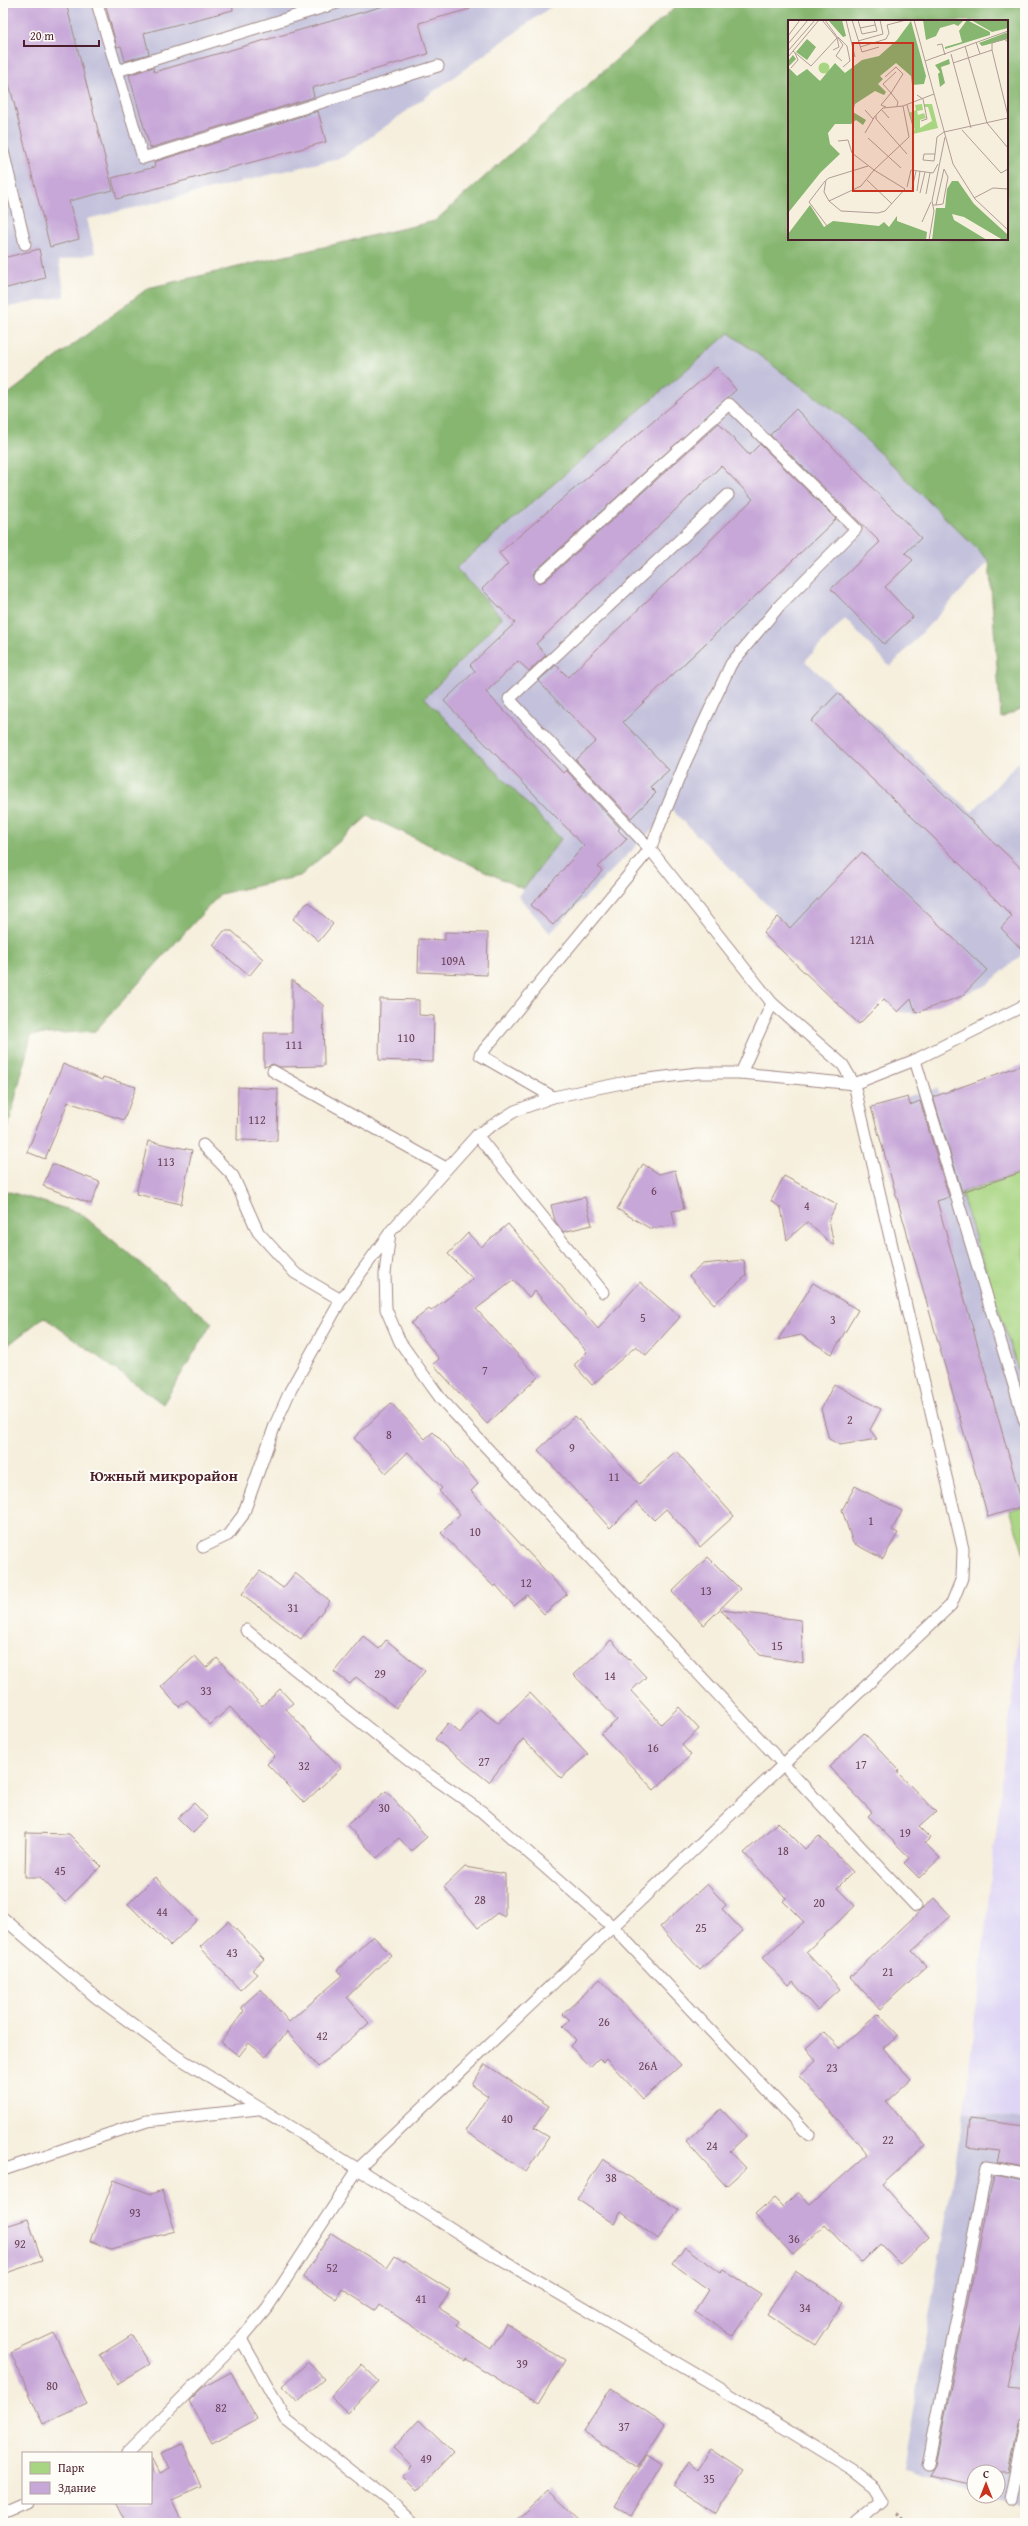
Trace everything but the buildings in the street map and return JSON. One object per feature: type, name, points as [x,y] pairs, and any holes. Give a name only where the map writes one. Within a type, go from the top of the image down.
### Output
[{"type":"lane","points":[[97,3],[143,158],[438,66]]},
{"type":"lane","points":[[116,71],[337,3]]},
{"type":"lane","points":[[3,151],[25,244]]},
{"type":"lane","points":[[540,576],[729,404],[856,529],[780,605],[731,664],[685,763],[650,849],[480,1055],[553,1097]]},
{"type":"lane","points":[[128,2452],[241,2339],[267,2308],[358,2169],[951,1605],[962,1578],[963,1549],[854,1084],[843,1065],[772,1003],[650,849],[509,699],[728,495]]},
{"type":"lane","points":[[740,1073],[772,1003]]},
{"type":"lane","points":[[202,1546],[228,1535],[243,1515],[284,1405],[340,1300],[390,1232],[477,1135],[514,1111],[553,1097],[632,1081],[676,1075],[698,1073],[740,1073],[854,1084],[915,1060],[1025,1005]]},
{"type":"lane","points":[[915,1060],[1025,1422]]},
{"type":"lane","points":[[273,1071],[446,1168]]},
{"type":"lane","points":[[477,1135],[603,1292]]},
{"type":"lane","points":[[202,1145],[233,1176],[258,1232],[295,1273],[340,1300]]},
{"type":"lane","points":[[390,1232],[385,1274],[386,1309],[400,1342],[441,1399],[916,1906]]},
{"type":"lane","points":[[246,1630],[408,1760],[480,1811],[613,1927],[809,2135]]},
{"type":"lane","points":[[3,1918],[96,1998],[176,2056],[258,2109],[302,2133],[485,2250],[716,2386],[852,2469],[875,2488],[882,2501],[856,2523]]},
{"type":"lane","points":[[3,2170],[147,2121],[258,2109]]},
{"type":"lane","points":[[928,2464],[986,2167],[1025,2174]]},
{"type":"lane","points":[[241,2339],[287,2421],[389,2501],[413,2523]]},
{"type":"lane","points":[[1010,2500],[1025,2423]]},
{"type":"lane","points":[[3,2513],[24,2504]]},
{"type":"shaded area","points":[[3,3],[556,3],[343,157],[87,219],[95,253],[59,261],[65,296],[3,308]]},
{"type":"shaded area","points":[[729,333],[844,418],[989,561],[890,667],[845,619],[805,661],[972,812],[1025,755],[1025,952],[987,985],[916,1013],[898,1012],[884,999],[859,1024],[763,933],[778,916],[672,810],[550,933],[518,896],[561,839],[425,698],[502,618],[456,568]]},
{"type":"shaded area","points":[[1025,1065],[1025,1171],[961,1193],[1025,1391],[1025,1506],[987,1517],[871,1107],[937,1088],[940,1094]]},
{"type":"shaded area","points":[[1025,1582],[1025,2119],[964,2112]]},
{"type":"shaded area","points":[[964,2112],[1025,2119],[1025,2523],[1022,2523],[1023,2508],[1006,2502],[1006,2464],[966,2464],[966,2488],[903,2468]]},
{"type":"green space","points":[[680,3],[1025,3],[1025,707],[1001,718],[989,561],[844,418],[729,333],[456,568],[502,618],[425,698],[561,839],[523,889],[368,816],[300,876],[220,894],[95,1031],[31,1035],[3,1148],[3,398],[148,288],[435,221]]},
{"type":"green space","points":[[1025,1171],[1025,1391],[961,1193]]},
{"type":"green space","points":[[3,1190],[80,1213],[212,1323],[163,1404],[44,1317],[3,1349]]},
{"type":"green space","points":[[1025,1506],[1025,1558],[1010,1510]]},
{"type":"district","name":"Южный микрорайон","points":[[164,1476]]}]
